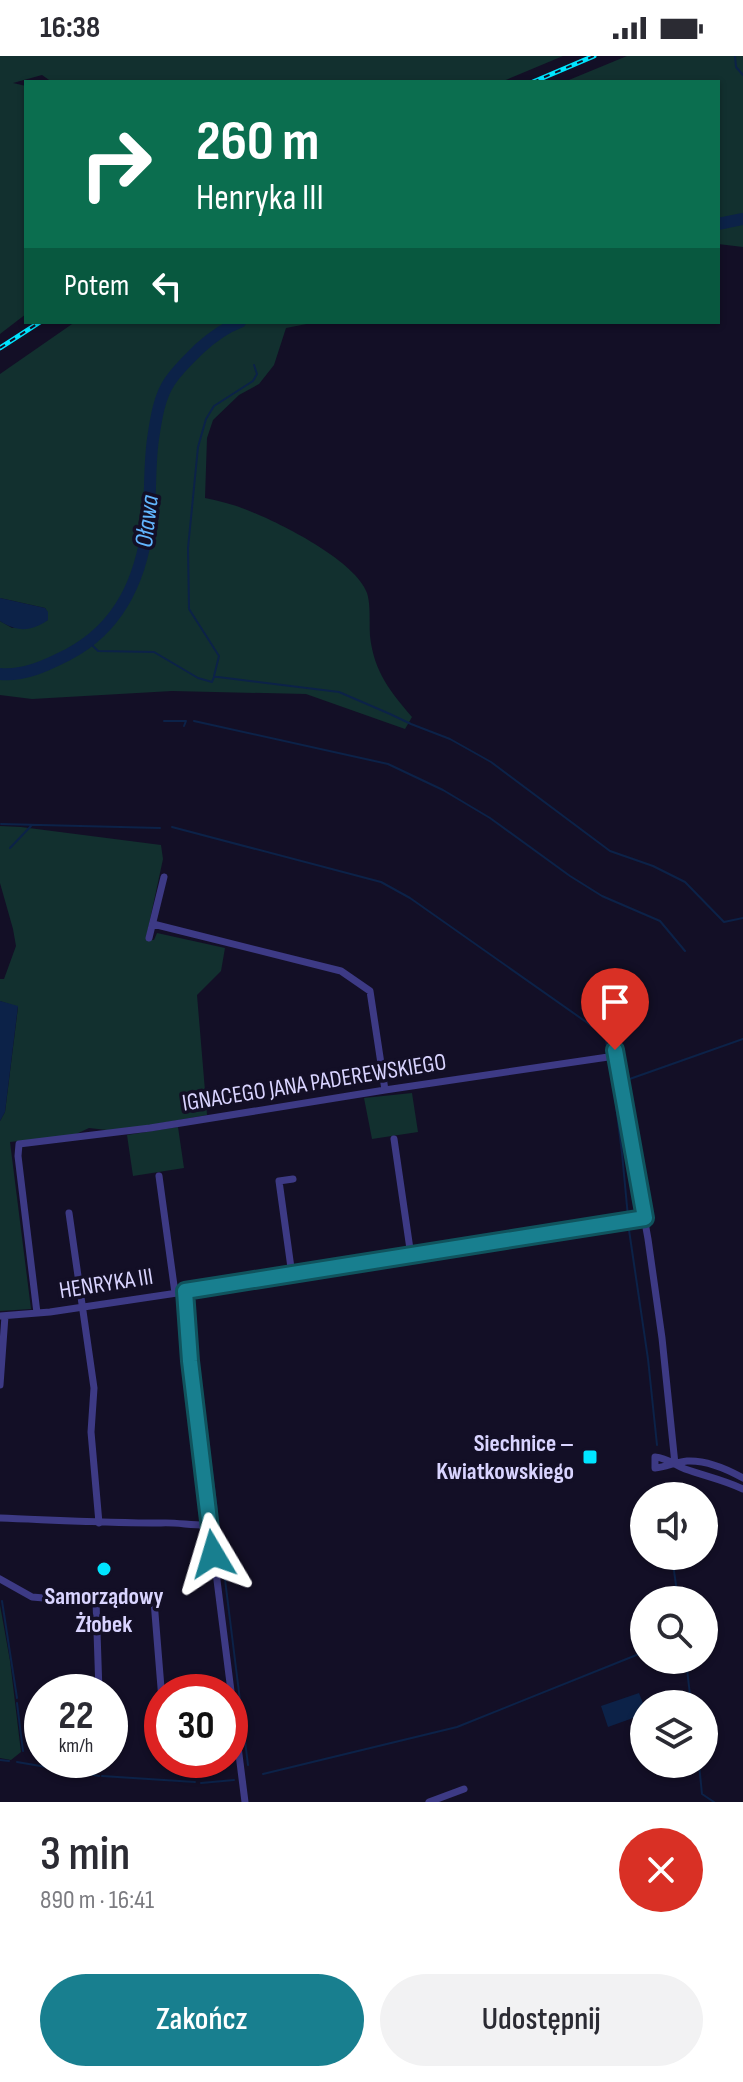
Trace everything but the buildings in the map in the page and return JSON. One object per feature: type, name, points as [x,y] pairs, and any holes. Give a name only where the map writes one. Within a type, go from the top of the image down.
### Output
[{"type":"street","points":[[149,938],[164,877]]},
{"type":"street","points":[[153,924],[341,971],[370,991],[385,1090]]},
{"type":"street","points":[[614,1033],[615,1056],[645,1218],[662,1338],[675,1464]]},
{"type":"street","name":"IGNACEGO JANA PADEREWSKIEGO","points":[[37,1313],[17,1151],[19,1144],[150,1128],[615,1056]]},
{"type":"street","points":[[394,1139],[411,1256]]},
{"type":"street","points":[[159,1176],[175,1293]]},
{"type":"street","points":[[292,1275],[279,1181],[293,1179]]},
{"type":"street","points":[[69,1213],[94,1388],[91,1432],[99,1523]]},
{"type":"street","name":"HENRYKA III","points":[[3,1316],[84,1307],[645,1218]]},
{"type":"street","points":[[185,1291],[190,1361],[245,1802]]},
{"type":"street","points":[[0,1385],[3,1316]]},
{"type":"street","points":[[675,1464],[689,1461],[705,1463],[743,1478]]},
{"type":"street","points":[[675,1464],[743,1489]]},
{"type":"street","points":[[0,1518],[210,1525]]},
{"type":"street","points":[[0,1579],[32,1597],[154,1601],[160,1674]]},
{"type":"street","points":[[96,1601],[98,1674]]},
{"type":"street","points":[[429,1802],[464,1789]]},
{"type":"green space","points":[[0,56],[563,56],[506,80],[49,80],[42,75],[13,83],[24,86],[24,316],[0,334]]},
{"type":"green space","points":[[627,56],[743,56],[743,247],[720,244],[720,80],[569,80]]},
{"type":"green space","points":[[72,324],[307,324],[286,328],[274,365],[259,384],[239,395],[213,420],[207,438],[205,498],[242,508],[295,533],[332,555],[360,580],[367,593],[372,649],[379,671],[412,717],[405,729],[306,694],[172,691],[32,699],[0,695],[0,621],[12,628],[48,620],[48,613],[45,608],[0,598],[0,374]]},
{"type":"green space","points":[[0,826],[161,845],[163,859],[146,938],[154,940],[157,933],[225,948],[221,971],[197,995],[207,1115],[116,1131],[89,1128],[74,1135],[10,1142],[31,1309],[0,1311],[0,1121],[5,1112],[18,1007],[0,1001],[0,979],[4,979],[16,946],[0,883]]},
{"type":"green space","points":[[412,1093],[418,1132],[372,1139],[364,1098]]},
{"type":"green space","points":[[178,1127],[184,1168],[133,1176],[127,1135]]},
{"type":"green space","points":[[0,1605],[21,1752],[11,1760],[0,1758]]},
{"type":"water","points":[[0,598],[45,608],[48,620],[30,628],[18,629],[6,625],[0,621]]},
{"type":"water","points":[[0,1001],[18,1006],[5,1112],[0,1121]]},
{"type":"water","points":[[630,1696],[630,1719],[608,1727],[601,1706]]},
{"type":"waterway","points":[[735,56],[736,67],[743,75]]},
{"type":"waterway","name":"Oława","points":[[720,224],[743,219]]},
{"type":"waterway","name":"Oława","points":[[0,674],[27,671],[69,654],[87,643],[115,616],[133,582],[145,544],[153,439],[163,394],[176,372],[199,349],[236,324]]},
{"type":"waterway","points":[[214,676],[219,656],[189,609],[188,548],[198,447],[206,419],[214,406],[253,381],[257,374],[254,365]]},
{"type":"waterway","points":[[89,642],[98,651],[154,652],[198,678],[212,682],[214,677],[218,677],[339,692],[450,739],[491,762],[610,851],[653,866],[685,882],[724,922],[743,918]]},
{"type":"waterway","points":[[164,721],[186,721],[184,726]]},
{"type":"waterway","points":[[194,721],[388,764],[443,790],[490,818],[602,896],[660,921],[685,951]]},
{"type":"waterway","points":[[1,824],[160,828]]},
{"type":"waterway","points":[[10,848],[31,826]]},
{"type":"waterway","points":[[172,827],[381,882],[410,898],[599,1031]]},
{"type":"waterway","points":[[606,1039],[607,1048]]},
{"type":"waterway","points":[[624,1081],[743,1039]]},
{"type":"waterway","points":[[611,1065],[628,1217]]},
{"type":"waterway","points":[[629,1230],[657,1445]]},
{"type":"waterway","points":[[205,1421],[217,1510]]},
{"type":"waterway","points":[[219,1531],[237,1674]]},
{"type":"waterway","points":[[674,1570],[676,1586]]},
{"type":"waterway","points":[[2,1601],[17,1698]]},
{"type":"waterway","points":[[263,1774],[457,1727],[630,1658]]},
{"type":"waterway","points":[[688,1674],[689,1690]]},
{"type":"waterway","points":[[17,1703],[23,1751]]},
{"type":"waterway","points":[[0,1760],[9,1761]]},
{"type":"waterway","points":[[17,1762],[24,1763]]},
{"type":"waterway","points":[[128,1778],[195,1782]]},
{"type":"waterway","points":[[700,1778],[702,1794],[714,1802]]},
{"type":"waterway","points":[[201,1783],[234,1780]]},
{"type":"railway","points":[[538,80],[594,56]]},
{"type":"railway","points":[[0,348],[37,324]]},
{"type":"place","name":"Siechnice – Kwiatkowskiego","points":[[590,1457]]},
{"type":"place","name":"Samorządowy Żłobek","points":[[104,1569]]},
{"type":"route","points":[[213,1554],[190,1361],[185,1291],[645,1218],[615,1050]]}]
